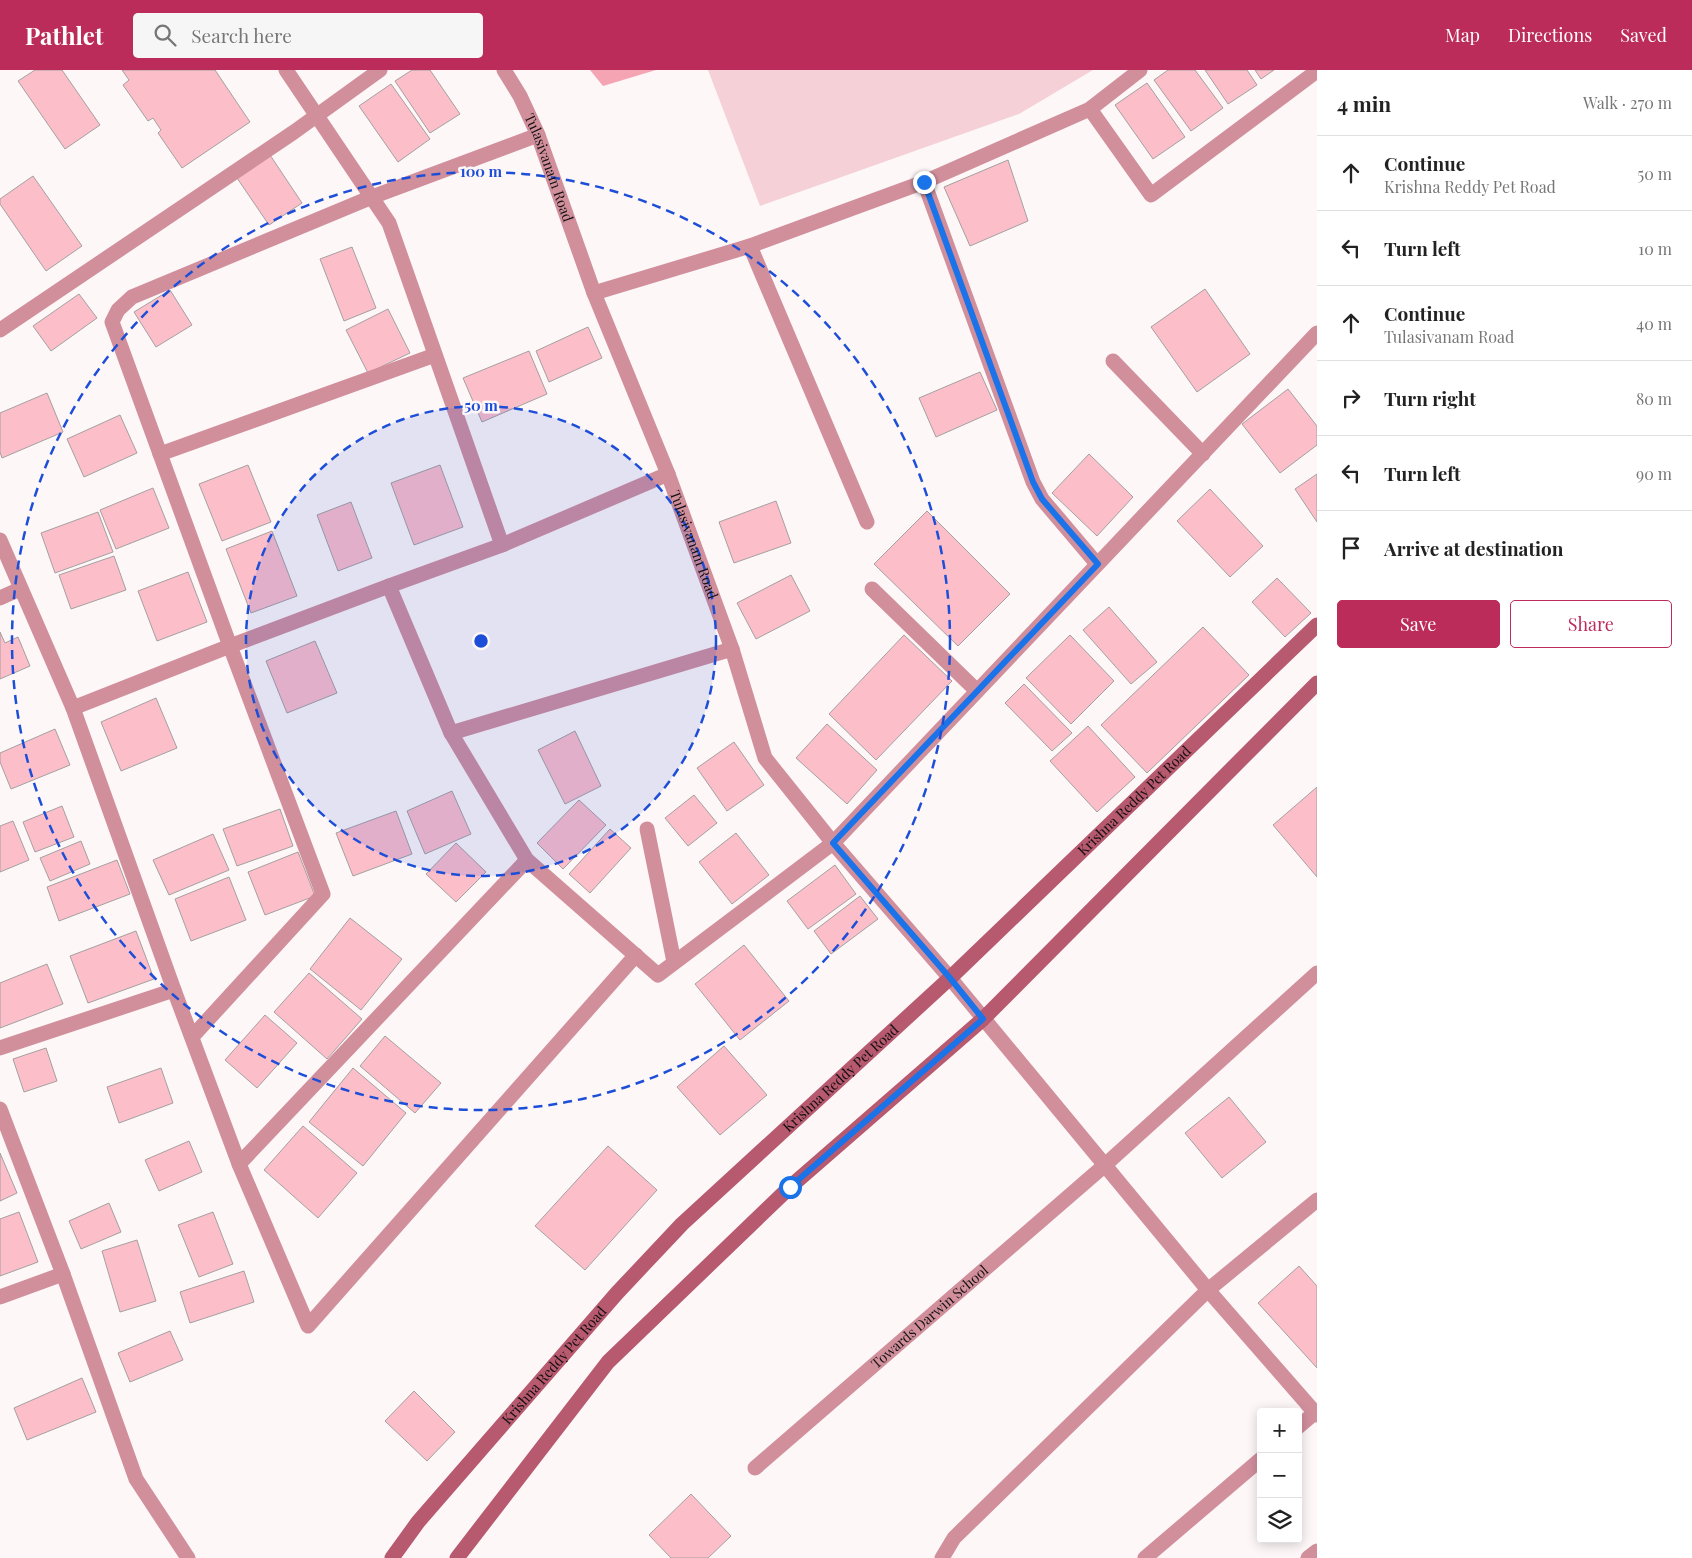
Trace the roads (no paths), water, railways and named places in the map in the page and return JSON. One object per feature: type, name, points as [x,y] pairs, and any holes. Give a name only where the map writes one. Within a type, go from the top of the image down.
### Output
[{"type":"main road","name":"Krishna Reddy Pet Road","points":[[392,1558],[418,1522],[604,1308],[682,1224],[950,978],[1317,625]]},
{"type":"main road","points":[[457,1558],[608,1362],[790,1187],[983,1019],[1317,683]]},
{"type":"street","points":[[286,70],[389,223],[502,545]]},
{"type":"street","points":[[0,330],[317,116],[380,70]]},
{"type":"street","name":"Tulasivanam Road","points":[[504,70],[520,96],[538,135],[594,294],[668,474],[732,649],[765,758],[833,843],[950,978],[1208,1290],[1316,1413]]},
{"type":"street","points":[[594,294],[750,246],[924,182],[1090,109],[1140,70]]},
{"type":"street","points":[[1090,109],[1151,195],[1317,71]]},
{"type":"street","points":[[192,1038],[323,894],[112,322],[118,310],[132,297],[372,198],[538,135]]},
{"type":"street","points":[[924,182],[1033,482],[1042,499],[1098,564]]},
{"type":"street","points":[[750,246],[866,522]]},
{"type":"street","points":[[389,586],[451,733],[527,860],[658,975],[833,843],[1317,333]]},
{"type":"street","points":[[160,454],[435,355]]},
{"type":"street","points":[[1113,361],[1202,454]]},
{"type":"street","points":[[73,708],[230,646],[502,545],[668,474]]},
{"type":"street","points":[[0,540],[73,708],[174,990],[239,1164],[308,1326],[636,956]]},
{"type":"street","points":[[0,598],[20,588]]},
{"type":"street","points":[[872,589],[977,691]]},
{"type":"street","points":[[451,733],[732,649]]},
{"type":"street","points":[[647,829],[674,962]]},
{"type":"street","points":[[239,1164],[527,860]]},
{"type":"street","name":"Towards Darwin School","points":[[755,1468],[1105,1165],[1317,972]]},
{"type":"street","points":[[0,1048],[174,990]]},
{"type":"street","points":[[0,1109],[3,1130],[63,1274],[136,1479],[188,1558]]},
{"type":"street","points":[[942,1558],[954,1538],[1208,1290],[1317,1200]]},
{"type":"street","points":[[0,1297],[63,1274]]},
{"type":"street","points":[[1302,1424],[1316,1413]]},
{"type":"street","points":[[1145,1558],[1257,1462]]},
{"type":"street","points":[[1308,1558],[1317,1551]]}]
